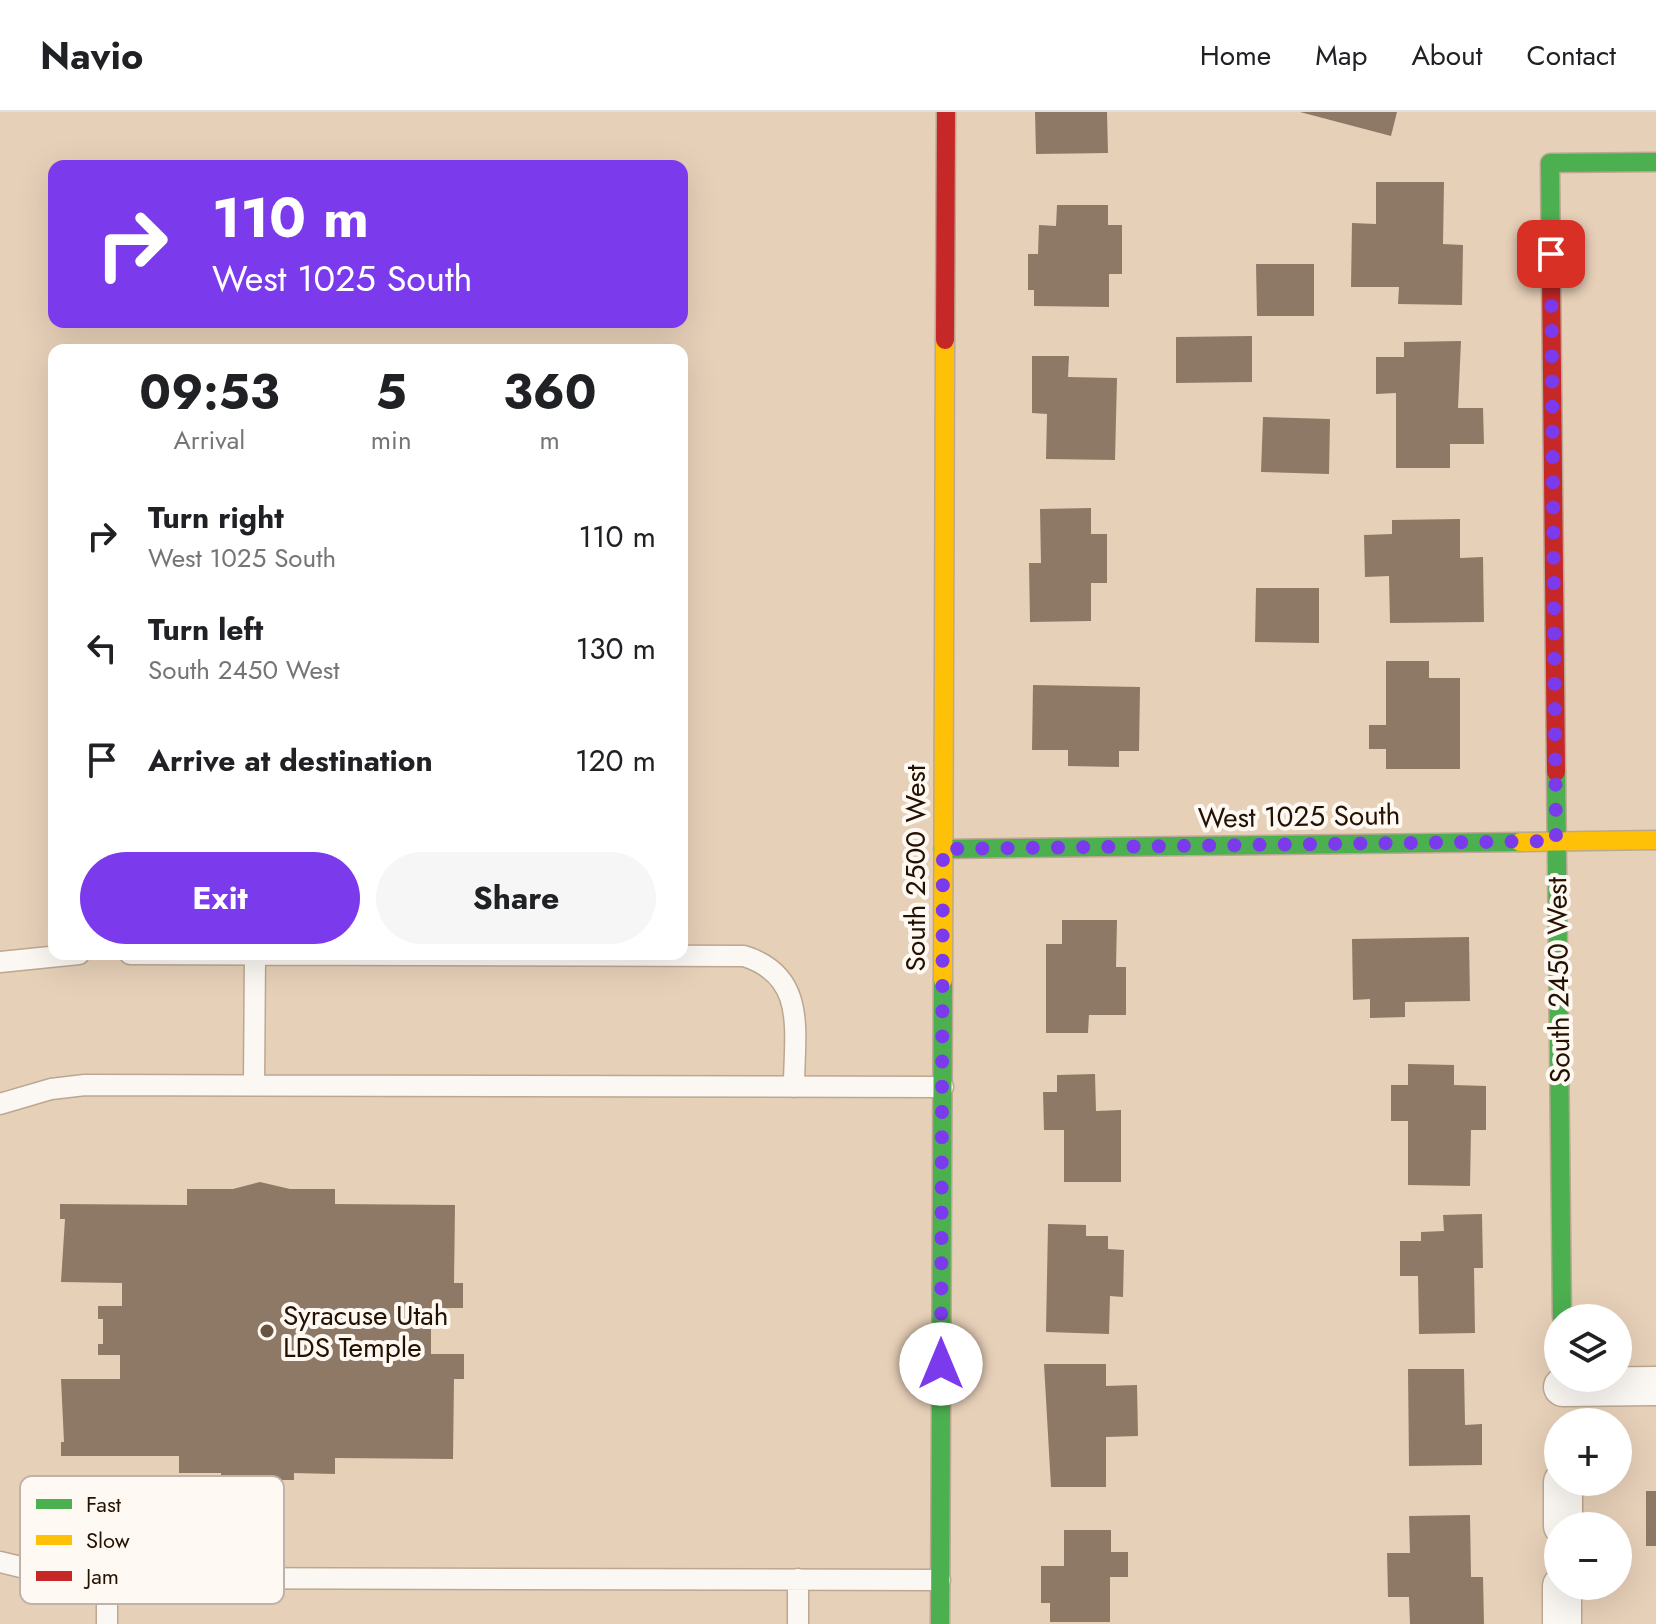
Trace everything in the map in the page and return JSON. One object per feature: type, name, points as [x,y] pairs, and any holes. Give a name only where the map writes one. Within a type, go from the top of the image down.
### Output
[{"type":"street","name":"South 2500 West","points":[[940,1624],[946,112]]},
{"type":"street","name":"South 2450 West","points":[[1562,1304],[1550,163],[1656,162]]},
{"type":"street","name":"West 1025 South","points":[[943,849],[1656,840]]},
{"type":"street","points":[[1563,1396],[1656,1386]]},
{"type":"street","points":[[1562,1600],[1562,1624]]},
{"type":"lane","points":[[688,956],[744,956],[774,970],[791,996],[794,1087]]},
{"type":"lane","points":[[0,962],[48,957]]},
{"type":"lane","points":[[254,1085],[255,960]]},
{"type":"lane","points":[[0,1104],[51,1089],[85,1085],[943,1087]]},
{"type":"lane","points":[[0,1562],[20,1567]]},
{"type":"lane","points":[[284,1578],[940,1580]]},
{"type":"lane","points":[[798,1579],[798,1624]]},
{"type":"building","points":[[1035,112],[1107,112],[1108,153],[1036,154]]},
{"type":"building","points":[[1300,112],[1397,112],[1391,136]]},
{"type":"building","points":[[1376,182],[1444,182],[1443,244],[1463,245],[1462,305],[1398,304],[1399,287],[1351,287],[1352,223],[1376,224]]},
{"type":"building","points":[[1057,205],[1108,205],[1108,225],[1122,225],[1122,274],[1109,274],[1109,307],[1034,306],[1034,290],[1028,290],[1028,254],[1038,254],[1039,225],[1056,226]]},
{"type":"building","points":[[1256,264],[1314,264],[1314,316],[1257,316]]},
{"type":"building","points":[[1252,336],[1252,382],[1176,383],[1176,337]]},
{"type":"building","points":[[1461,341],[1458,408],[1483,408],[1484,444],[1450,444],[1450,468],[1396,468],[1396,393],[1376,394],[1376,357],[1404,357],[1404,342]]},
{"type":"building","points":[[1032,356],[1069,356],[1068,377],[1117,378],[1115,460],[1046,459],[1047,414],[1032,413]]},
{"type":"building","points":[[1263,417],[1330,419],[1329,474],[1261,472]]},
{"type":"building","points":[[1091,508],[1091,534],[1107,534],[1107,583],[1091,583],[1091,621],[1030,622],[1029,563],[1041,563],[1040,509]]},
{"type":"building","points":[[1460,519],[1460,558],[1483,557],[1484,622],[1390,623],[1389,576],[1365,577],[1364,535],[1392,534],[1392,520]]},
{"type":"building","points":[[1256,588],[1319,588],[1319,643],[1255,642]]},
{"type":"building","points":[[1386,661],[1429,661],[1429,678],[1460,678],[1460,769],[1386,769],[1386,749],[1369,749],[1369,725],[1386,725]]},
{"type":"building","points":[[1033,685],[1140,687],[1139,751],[1119,751],[1119,767],[1068,766],[1068,750],[1032,750]]},
{"type":"building","points":[[1062,920],[1117,920],[1116,967],[1126,967],[1126,1015],[1089,1015],[1088,1033],[1046,1033],[1046,944],[1062,944]]},
{"type":"building","points":[[1469,937],[1470,1001],[1405,1002],[1405,1017],[1370,1018],[1370,999],[1353,1000],[1352,939]]},
{"type":"building","points":[[1408,1064],[1454,1065],[1454,1085],[1486,1086],[1486,1130],[1471,1130],[1470,1186],[1408,1185],[1408,1121],[1391,1121],[1391,1085],[1408,1085]]},
{"type":"building","points":[[1095,1074],[1096,1111],[1121,1110],[1121,1182],[1064,1182],[1064,1130],[1044,1130],[1043,1092],[1057,1092],[1057,1075]]},
{"type":"building","name":"Syracuse Utah LDS Temple","points":[[260,1182],[290,1189],[335,1189],[335,1204],[455,1205],[454,1283],[463,1283],[463,1308],[431,1308],[431,1354],[464,1354],[464,1379],[454,1379],[453,1459],[335,1458],[335,1474],[294,1473],[294,1480],[284,1480],[284,1476],[179,1473],[179,1456],[61,1456],[61,1442],[64,1442],[61,1379],[120,1379],[120,1355],[98,1355],[98,1344],[103,1344],[103,1319],[98,1319],[98,1306],[122,1306],[122,1283],[61,1282],[65,1219],[60,1219],[60,1204],[187,1205],[187,1189],[233,1189]]},
{"type":"building","points":[[1482,1214],[1483,1268],[1474,1268],[1475,1333],[1419,1334],[1418,1276],[1400,1276],[1400,1241],[1421,1241],[1421,1232],[1444,1231],[1443,1215]]},
{"type":"building","points":[[1048,1224],[1086,1225],[1086,1236],[1108,1236],[1108,1249],[1124,1250],[1123,1297],[1110,1296],[1109,1334],[1046,1332]]},
{"type":"building","points":[[1044,1364],[1106,1364],[1106,1386],[1137,1385],[1138,1436],[1106,1437],[1106,1487],[1051,1487]]},
{"type":"building","points":[[1408,1369],[1464,1369],[1465,1425],[1482,1424],[1482,1465],[1409,1466]]},
{"type":"building","points":[[1646,1491],[1656,1491],[1656,1546],[1646,1546]]},
{"type":"building","points":[[1470,1515],[1471,1577],[1483,1577],[1484,1624],[1410,1624],[1409,1597],[1388,1597],[1387,1553],[1410,1553],[1409,1516]]},
{"type":"building","points":[[1064,1530],[1111,1530],[1111,1552],[1128,1552],[1128,1577],[1110,1577],[1110,1622],[1050,1622],[1050,1603],[1041,1603],[1041,1566],[1064,1566]]},
{"type":"traffic: fast","points":[[1551,276],[1550,163],[1656,162]]},
{"type":"traffic: fast","points":[[1556,772],[1562,1304]]},
{"type":"traffic: fast","points":[[943,849],[1520,842]]},
{"type":"traffic: fast","points":[[940,1624],[943,980]]},
{"type":"traffic: slow","points":[[943,980],[945,340]]},
{"type":"traffic: slow","points":[[1520,842],[1656,840]]},
{"type":"traffic: jam","points":[[945,340],[946,112]]},
{"type":"traffic: jam","points":[[1551,276],[1556,772]]},
{"type":"place","name":"Syracuse Utah LDS Temple","points":[[267,1331]]},
{"type":"route","points":[[941,1364],[943,849],[1556,841],[1551,254]]}]
